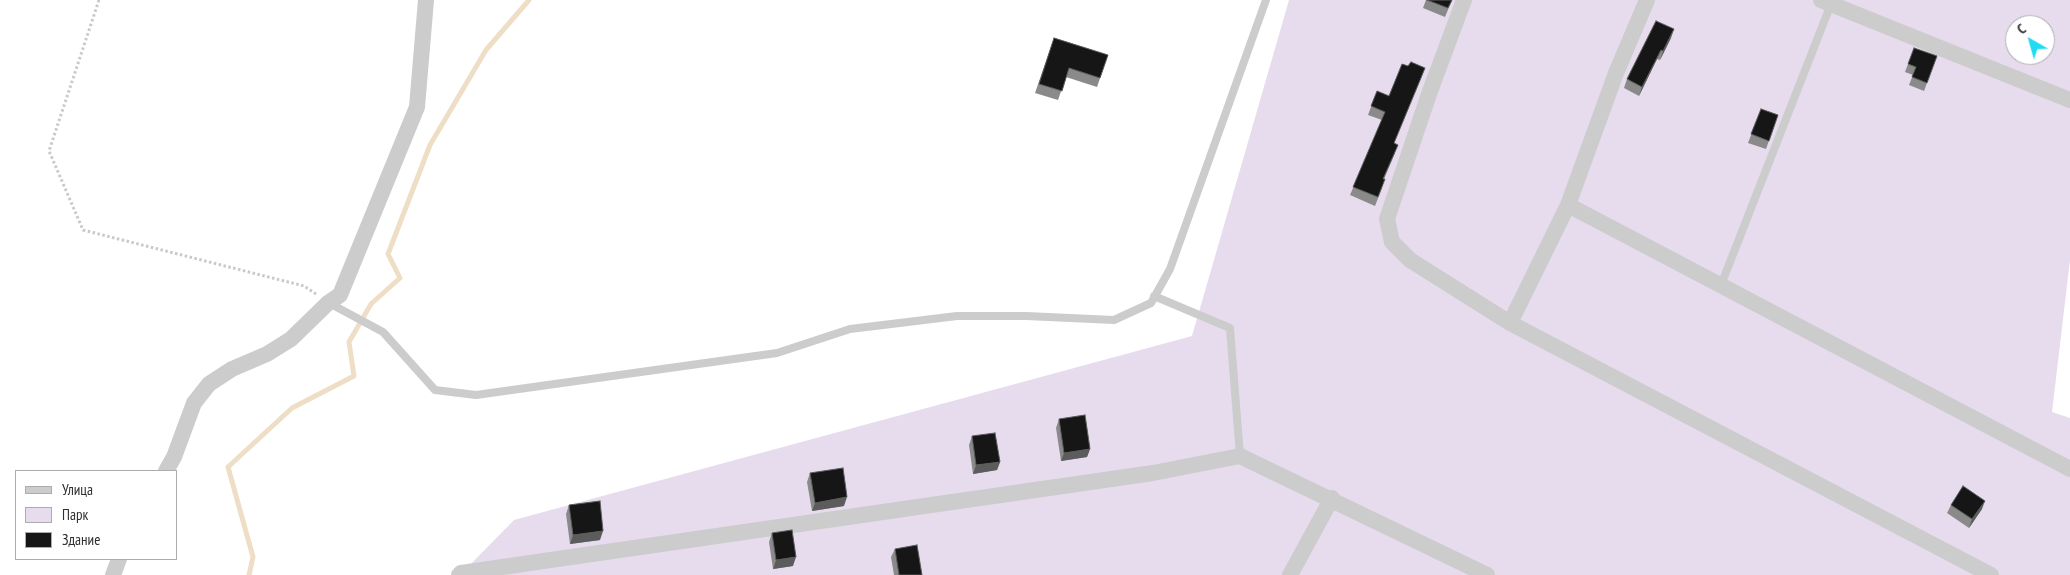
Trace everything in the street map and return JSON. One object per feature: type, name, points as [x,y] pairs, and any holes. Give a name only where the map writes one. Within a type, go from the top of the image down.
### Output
[{"type":"street","points":[[1464,0],[1429,94],[1388,219],[1392,242],[1410,260],[1510,323],[1991,575]]},
{"type":"street","points":[[1510,323],[1568,205],[1616,73],[1647,0]]},
{"type":"street","points":[[167,470],[174,457],[194,403],[209,384],[232,369],[267,354],[291,340],[328,303],[340,295],[417,107],[426,1]]},
{"type":"street","points":[[1826,2],[2070,100]]},
{"type":"street","points":[[1568,205],[2070,469]]},
{"type":"street","points":[[459,575],[461,572],[1153,473],[1240,456],[1332,498],[1476,573]]},
{"type":"street","points":[[1290,575],[1332,498]]},
{"type":"street","points":[[113,575],[119,560]]},
{"type":"lane","points":[[328,303],[383,332],[435,390],[476,395],[777,353],[850,329],[947,317],[1026,316],[1114,320],[1151,303],[1170,269],[1266,0]]},
{"type":"lane","points":[[1721,285],[1826,2]]},
{"type":"lane","points":[[1154,296],[1230,328],[1240,456]]},
{"type":"path","points":[[99,0],[49,151],[83,230],[304,286],[328,303]]},
{"type":"green space","points":[[1289,0],[2070,0],[2070,260],[2052,412],[2070,418],[2070,575],[460,575],[514,520],[1192,336]]},
{"type":"building","points":[[1427,0],[1452,0],[1448,8]]},
{"type":"building","points":[[1656,21],[1674,29],[1642,87],[1627,79]]},
{"type":"building","points":[[1054,38],[1108,55],[1100,78],[1069,68],[1062,91],[1039,84]]},
{"type":"building","points":[[1914,48],[1937,56],[1927,83],[1912,77],[1916,67],[1908,64]]},
{"type":"building","points":[[1411,62],[1425,68],[1394,143],[1398,145],[1383,179],[1385,179],[1378,197],[1353,187],[1385,112],[1371,106],[1377,91],[1389,96],[1402,64],[1408,66]]},
{"type":"building","points":[[1761,109],[1778,115],[1769,141],[1751,134]]},
{"type":"building","points":[[1085,415],[1090,449],[1064,453],[1059,419]]},
{"type":"building","points":[[995,433],[1000,462],[976,465],[972,436]]},
{"type":"building","points":[[843,468],[847,497],[815,503],[810,473]]},
{"type":"building","points":[[1963,486],[1985,501],[1972,519],[1951,505]]},
{"type":"building","points":[[600,501],[603,531],[573,535],[569,505]]},
{"type":"building","points":[[792,530],[796,557],[776,560],[772,533]]},
{"type":"building","points":[[917,545],[922,575],[899,575],[895,549]]},
{"type":"waterway","points":[[249,575],[253,557],[228,467],[292,408],[354,376],[349,342],[371,304],[400,278],[388,254],[430,145],[486,50],[529,0]]}]
